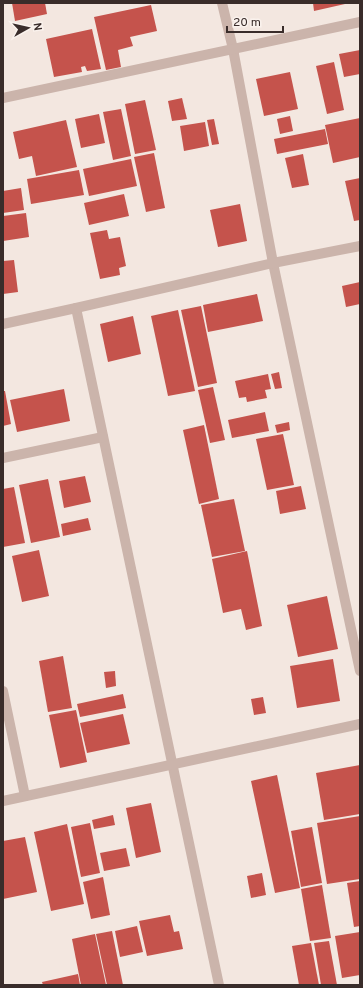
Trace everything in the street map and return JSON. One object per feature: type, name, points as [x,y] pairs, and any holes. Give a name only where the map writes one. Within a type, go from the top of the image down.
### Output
[{"type":"street","points":[[222,3],[233,49],[274,263],[360,671]]},
{"type":"street","points":[[3,98],[360,22]]},
{"type":"street","points":[[3,324],[274,263],[360,246]]},
{"type":"street","points":[[76,308],[219,985]]},
{"type":"street","points":[[3,458],[103,437]]},
{"type":"street","points":[[3,692],[25,796]]},
{"type":"street","points":[[3,801],[360,724]]},
{"type":"building","points":[[12,3],[45,3],[47,14],[15,21]]},
{"type":"building","points":[[313,3],[345,3],[345,4],[314,11]]},
{"type":"building","points":[[151,5],[157,31],[130,37],[133,46],[118,50],[121,67],[106,70],[94,17]]},
{"type":"building","points":[[92,29],[101,69],[87,71],[85,66],[81,67],[82,72],[54,77],[46,39]]},
{"type":"building","points":[[360,50],[360,74],[344,77],[339,54]]},
{"type":"building","points":[[334,62],[344,110],[327,114],[316,66]]},
{"type":"building","points":[[290,72],[298,109],[264,116],[256,79]]},
{"type":"building","points":[[182,98],[187,119],[172,121],[168,101]]},
{"type":"building","points":[[145,100],[156,150],[135,154],[125,104]]},
{"type":"building","points":[[121,109],[131,156],[113,160],[103,112]]},
{"type":"building","points":[[99,114],[105,143],[81,148],[75,119]]},
{"type":"building","points":[[290,116],[293,131],[280,134],[277,119]]},
{"type":"building","points":[[360,118],[360,157],[333,163],[325,125]]},
{"type":"building","points":[[214,119],[219,144],[212,145],[207,120]]},
{"type":"building","points":[[66,120],[77,167],[36,176],[32,156],[19,159],[13,132]]},
{"type":"building","points":[[205,122],[209,146],[184,151],[180,126]]},
{"type":"building","points":[[325,129],[328,144],[277,154],[274,139]]},
{"type":"building","points":[[154,153],[165,208],[146,212],[134,157]]},
{"type":"building","points":[[303,154],[309,185],[292,188],[285,158]]},
{"type":"building","points":[[131,159],[137,186],[89,196],[83,169]]},
{"type":"building","points":[[79,170],[84,195],[31,204],[27,179]]},
{"type":"building","points":[[360,178],[360,220],[354,221],[345,181]]},
{"type":"building","points":[[21,188],[24,210],[3,213],[3,191]]},
{"type":"building","points":[[124,194],[129,216],[89,225],[84,203]]},
{"type":"building","points":[[240,204],[247,241],[218,247],[210,210]]},
{"type":"building","points":[[26,213],[29,237],[3,241],[3,216]]},
{"type":"building","points":[[107,230],[109,239],[120,237],[126,266],[119,268],[120,275],[100,279],[90,233]]},
{"type":"building","points":[[14,260],[18,292],[3,294],[3,261]]},
{"type":"building","points":[[360,282],[360,304],[346,307],[342,286]]},
{"type":"building","points":[[257,294],[263,321],[208,332],[203,305]]},
{"type":"building","points":[[201,306],[217,383],[198,387],[181,310]]},
{"type":"building","points":[[178,310],[195,391],[168,396],[151,316]]},
{"type":"building","points":[[133,316],[141,354],[108,362],[100,324]]},
{"type":"building","points":[[279,372],[282,388],[275,389],[271,374]]},
{"type":"building","points":[[268,374],[271,389],[265,390],[267,398],[247,402],[246,397],[239,398],[235,381]]},
{"type":"building","points":[[213,387],[225,440],[210,443],[198,390]]},
{"type":"building","points":[[64,389],[70,421],[17,432],[10,400]]},
{"type":"building","points":[[3,391],[5,391],[11,424],[3,426]]},
{"type":"building","points":[[265,412],[269,431],[232,438],[228,420]]},
{"type":"building","points":[[289,422],[290,430],[277,433],[275,425]]},
{"type":"building","points":[[204,425],[219,499],[199,504],[183,430]]},
{"type":"building","points":[[283,434],[294,485],[267,490],[256,439]]},
{"type":"building","points":[[85,476],[91,502],[64,508],[59,481]]},
{"type":"building","points":[[48,479],[60,537],[31,543],[19,485]]},
{"type":"building","points":[[301,486],[306,509],[280,514],[276,491]]},
{"type":"building","points":[[14,487],[25,543],[3,547],[3,489]]},
{"type":"building","points":[[234,499],[245,551],[212,557],[201,505]]},
{"type":"building","points":[[88,518],[91,530],[63,536],[61,524]]},
{"type":"building","points":[[39,550],[49,596],[22,602],[12,556]]},
{"type":"building","points":[[247,551],[262,626],[246,630],[241,609],[223,613],[212,559]]},
{"type":"building","points":[[327,596],[338,649],[298,657],[287,605]]},
{"type":"building","points":[[63,656],[72,708],[48,712],[39,661]]},
{"type":"building","points":[[333,659],[340,701],[297,708],[290,666]]},
{"type":"building","points":[[115,671],[116,686],[106,688],[104,672]]},
{"type":"building","points":[[123,694],[126,708],[80,717],[77,704]]},
{"type":"building","points":[[263,697],[266,713],[254,715],[251,699]]},
{"type":"building","points":[[76,710],[87,762],[60,768],[49,715]]},
{"type":"building","points":[[123,714],[130,744],[87,753],[80,723]]},
{"type":"building","points":[[360,765],[360,814],[324,820],[316,773]]},
{"type":"building","points":[[277,775],[300,888],[275,893],[251,781]]},
{"type":"building","points":[[151,803],[161,852],[136,858],[126,808]]},
{"type":"building","points":[[113,815],[115,825],[94,829],[92,820]]},
{"type":"building","points":[[360,816],[360,879],[327,884],[317,823]]},
{"type":"building","points":[[90,823],[100,873],[81,877],[71,827]]},
{"type":"building","points":[[67,824],[84,904],[51,911],[34,832]]},
{"type":"building","points":[[312,827],[322,883],[301,887],[291,831]]},
{"type":"building","points":[[25,837],[37,892],[3,899],[3,841]]},
{"type":"building","points":[[126,848],[130,866],[104,871],[100,853]]},
{"type":"building","points":[[262,873],[266,895],[251,898],[247,876]]},
{"type":"building","points":[[103,877],[110,915],[91,919],[83,882]]},
{"type":"building","points":[[360,881],[360,926],[354,927],[347,883]]},
{"type":"building","points":[[322,885],[331,938],[310,941],[301,889]]},
{"type":"building","points":[[170,915],[174,932],[179,931],[183,949],[147,956],[139,921]]},
{"type":"building","points":[[137,926],[143,952],[120,957],[115,931]]},
{"type":"building","points":[[112,931],[123,985],[107,985],[96,934]]},
{"type":"building","points":[[360,932],[360,975],[342,978],[335,936]]},
{"type":"building","points":[[95,934],[106,985],[81,985],[72,939]]},
{"type":"building","points":[[329,941],[337,985],[321,985],[314,943]]},
{"type":"building","points":[[311,943],[319,985],[299,985],[292,946]]},
{"type":"building","points":[[78,974],[80,985],[43,985],[42,982]]}]
